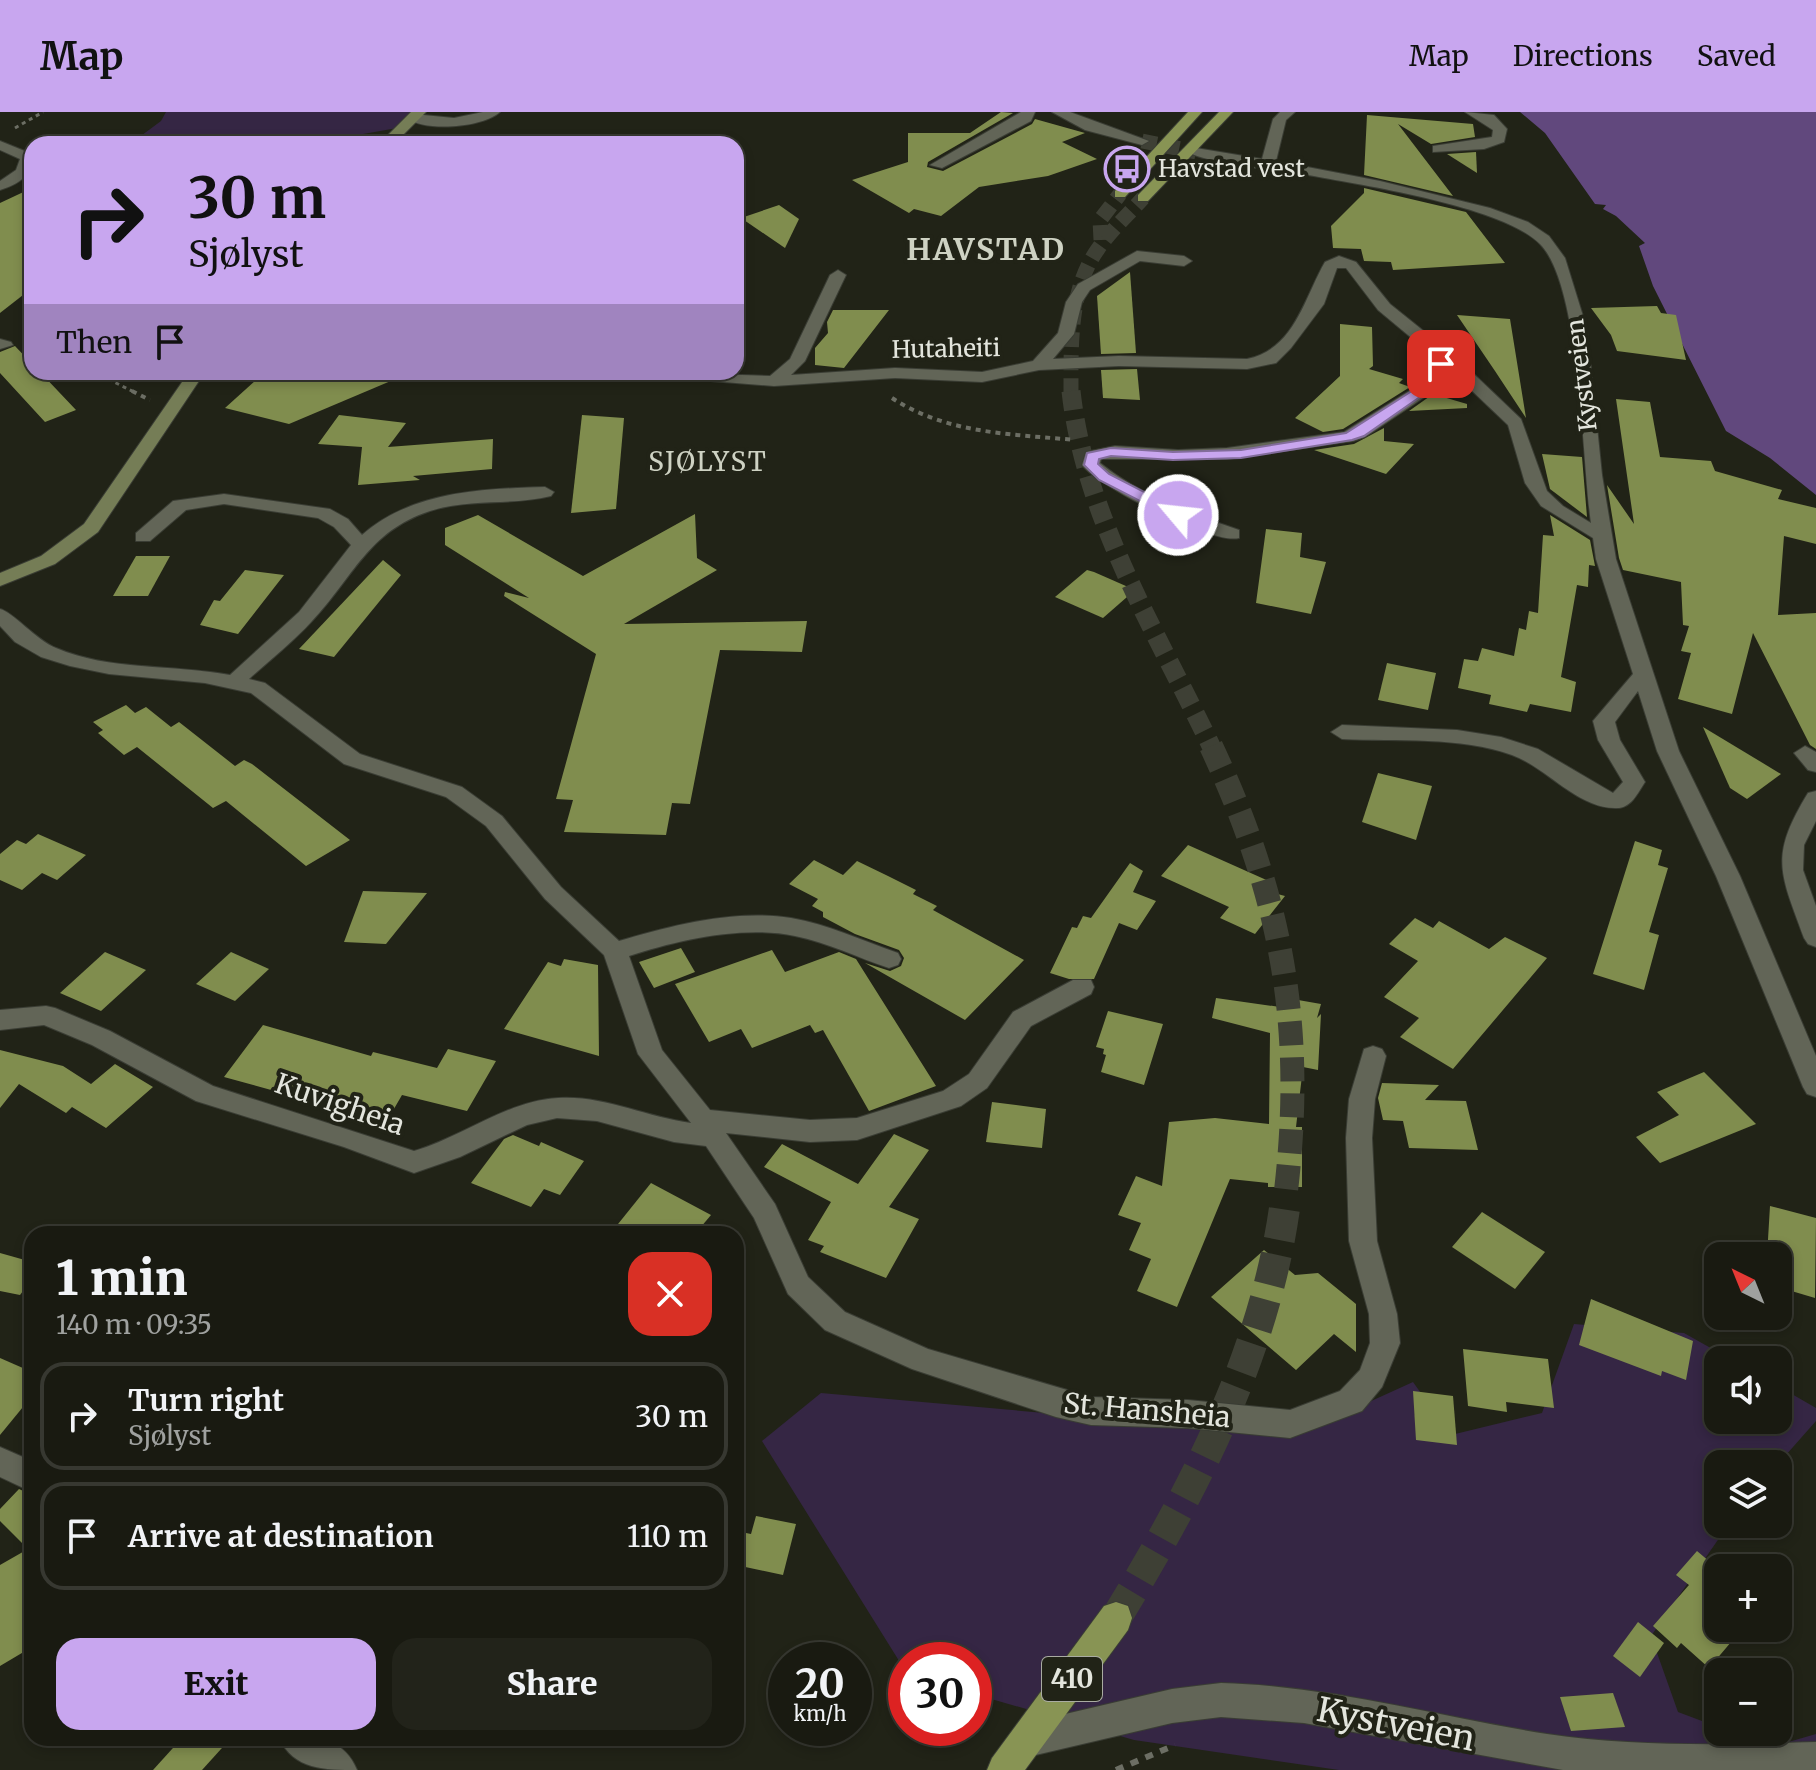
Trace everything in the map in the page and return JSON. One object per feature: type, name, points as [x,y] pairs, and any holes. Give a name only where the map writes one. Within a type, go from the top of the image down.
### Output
[{"type":"main road","points":[[1120,194],[1195,112]]},
{"type":"main road","points":[[1143,198],[1226,112]]},
{"type":"main road","points":[[394,136],[416,115]]},
{"type":"main road","points":[[0,580],[48,560],[91,528],[192,380]]},
{"type":"main road","name":"410","points":[[1004,1770],[1116,1618]]},
{"type":"street","points":[[416,115],[462,121],[481,119],[493,112]]},
{"type":"street","points":[[937,165],[1026,118],[1028,112]]},
{"type":"street","points":[[1059,112],[1090,127],[1142,141]]},
{"type":"street","points":[[1268,164],[1280,119],[1288,112]]},
{"type":"street","points":[[1438,149],[1484,145],[1499,139],[1500,129],[1495,123],[1472,112]]},
{"type":"street","points":[[0,145],[24,156]]},
{"type":"street","name":"Kystveien","points":[[1196,152],[1459,204],[1519,222],[1544,238],[1572,300],[1579,329],[1600,534],[1644,679],[1668,751],[1728,876],[1816,1087]]},
{"type":"street","points":[[0,186],[24,171]]},
{"type":"street","points":[[1039,365],[1066,334],[1074,302],[1084,287],[1137,256],[1184,261]]},
{"type":"street","name":"Hutaheiti","points":[[744,379],[774,381],[868,375],[982,377],[1039,365],[1119,361],[1226,365],[1270,359],[1316,304],[1330,265],[1339,261],[1351,265],[1384,307],[1450,361]]},
{"type":"street","points":[[774,381],[797,361],[838,275]]},
{"type":"street","points":[[1232,534],[1178,515],[1104,477],[1091,465],[1092,456],[1111,452],[1173,456],[1241,454],[1347,437],[1359,433],[1423,390],[1441,364],[1450,361],[1515,423],[1540,499],[1557,512],[1600,534]]},
{"type":"street","points":[[234,682],[306,616],[361,545],[404,513],[432,503],[480,495],[545,492]]},
{"type":"street","points":[[143,537],[180,505],[224,499],[323,513],[341,523],[361,545]]},
{"type":"street","name":"St. Hansheia","points":[[0,615],[13,632],[54,653],[89,665],[147,673],[201,673],[258,688],[352,759],[454,792],[494,821],[533,870],[615,951],[651,1054],[708,1128],[765,1212],[798,1285],[835,1321],[922,1360],[1056,1403],[1091,1411],[1188,1414],[1290,1424],[1351,1401],[1372,1378],[1385,1343],[1383,1314],[1363,1241],[1362,1099],[1373,1056]]},
{"type":"street","points":[[1342,732],[1469,741],[1519,749],[1553,765],[1590,791],[1615,802],[1622,800],[1634,782],[1609,740],[1604,721],[1636,680],[1644,679]]},
{"type":"street","points":[[1816,798],[1793,845],[1791,870],[1816,938]]},
{"type":"street","points":[[615,951],[741,926],[768,924],[793,927],[889,959]]},
{"type":"street","points":[[708,1128],[857,1129],[952,1099],[978,1081],[1022,1019],[1082,987]]},
{"type":"street","name":"Kuvigheia","points":[[0,1020],[46,1015],[101,1038],[205,1094],[350,1138],[414,1162],[498,1125],[555,1108],[601,1111],[686,1137],[708,1128]]},
{"type":"street","points":[[0,1461],[24,1473]]},
{"type":"street","name":"Kystveien","points":[[1027,1740],[1172,1706],[1244,1700],[1304,1706],[1548,1751],[1614,1759],[1740,1762],[1816,1759]]},
{"type":"street","points":[[307,1746],[340,1770]]},
{"type":"path","points":[[11,131],[43,112]]},
{"type":"path","points":[[868,375],[907,408],[938,421],[1080,440],[1087,443],[1092,456]]},
{"type":"path","points":[[109,380],[137,395],[174,406]]},
{"type":"path","points":[[1116,1770],[1181,1742]]},
{"type":"shaded area","points":[[166,112],[422,112],[403,127],[352,136],[141,136],[161,121]]},
{"type":"shaded area","points":[[1520,112],[1816,112],[1816,495],[1770,458],[1726,431],[1653,286],[1639,246],[1645,243],[1616,216],[1603,209],[1606,205],[1595,204],[1545,133]]},
{"type":"shaded area","points":[[1574,1324],[1684,1333],[1707,1346],[1704,1346],[1704,1434],[1792,1434],[1792,1394],[1816,1408],[1816,1421],[1790,1450],[1704,1450],[1704,1538],[1719,1538],[1708,1554],[1704,1554],[1704,1560],[1651,1636],[1678,1712],[1704,1722],[1704,1746],[1792,1746],[1792,1741],[1816,1734],[1816,1770],[1339,1770],[1134,1740],[992,1699],[992,1642],[888,1643],[762,1441],[821,1393],[1101,1418],[1347,1412],[1413,1382],[1451,1435],[1542,1413]]},
{"type":"building","points":[[1001,112],[1013,113],[928,162],[927,167],[943,171],[1032,124],[1035,119],[1085,133],[1062,142],[1097,159],[1048,176],[979,187],[941,216],[914,209],[909,213],[852,180],[908,162],[908,133],[970,133]]},
{"type":"building","points":[[1367,115],[1473,124],[1475,137],[1431,144],[1398,124],[1453,196],[1364,175]]},
{"type":"building","points":[[1476,152],[1477,173],[1447,154]]},
{"type":"building","points":[[1364,188],[1466,212],[1505,263],[1393,270],[1391,262],[1364,261],[1361,249],[1333,248],[1331,226],[1364,193]]},
{"type":"building","points":[[24,192],[24,294],[0,313],[0,203]]},
{"type":"building","points":[[779,205],[799,219],[785,248],[744,220],[744,217]]},
{"type":"building","points":[[1130,272],[1136,353],[1101,354],[1097,296]]},
{"type":"building","points":[[1657,306],[1661,313],[1676,315],[1686,360],[1617,351],[1611,335],[1591,308]]},
{"type":"building","points":[[833,310],[889,310],[844,368],[815,365],[815,348],[828,333],[827,322]]},
{"type":"building","points":[[1457,315],[1510,319],[1526,418],[1495,371]]},
{"type":"building","points":[[1340,324],[1372,327],[1373,366],[1369,369],[1403,379],[1399,383],[1410,387],[1343,429],[1323,432],[1295,418],[1340,376]]},
{"type":"building","points":[[15,346],[24,356],[24,380],[48,380],[76,410],[45,422],[0,373],[0,352]]},
{"type":"building","points":[[1137,369],[1140,400],[1103,398],[1101,370]]},
{"type":"building","points":[[256,380],[393,380],[289,424],[225,408]]},
{"type":"building","points":[[1433,394],[1467,404],[1467,408],[1409,411]]},
{"type":"building","points":[[1616,399],[1650,402],[1660,457],[1711,461],[1715,471],[1782,490],[1778,499],[1816,508],[1816,544],[1784,536],[1778,615],[1816,613],[1816,749],[1810,745],[1753,633],[1732,714],[1678,699],[1691,653],[1681,651],[1689,626],[1683,625],[1681,582],[1623,570],[1619,558],[1607,485],[1634,524]]},
{"type":"building","points":[[339,415],[406,423],[388,447],[493,439],[492,469],[413,476],[420,480],[358,485],[362,447],[318,444]]},
{"type":"building","points":[[582,415],[624,418],[616,509],[571,513]]},
{"type":"building","points":[[1384,428],[1384,441],[1414,444],[1386,474],[1314,450],[1354,444]]},
{"type":"building","points":[[1542,454],[1582,457],[1587,517],[1550,489]]},
{"type":"building","points":[[695,514],[697,558],[717,570],[624,624],[807,621],[802,652],[720,650],[690,804],[672,803],[666,835],[564,832],[573,800],[556,799],[596,654],[504,596],[505,592],[529,598],[445,545],[445,528],[478,515],[583,576]]},
{"type":"building","points":[[1550,515],[1590,540],[1595,566],[1589,565],[1588,587],[1577,585],[1561,677],[1576,682],[1571,712],[1530,704],[1527,712],[1489,704],[1491,695],[1458,688],[1464,659],[1478,661],[1482,648],[1514,656],[1519,628],[1526,630],[1529,611],[1538,613],[1543,535],[1554,536]]},
{"type":"building","points":[[1266,529],[1302,533],[1300,557],[1326,562],[1311,614],[1256,603]]},
{"type":"building","points":[[136,556],[170,556],[148,596],[113,596]]},
{"type":"building","points":[[383,560],[401,575],[334,657],[299,649]]},
{"type":"building","points":[[245,570],[284,575],[238,634],[200,625],[214,600],[220,601]]},
{"type":"building","points":[[1087,570],[1135,590],[1103,618],[1055,597]]},
{"type":"building","points":[[1387,663],[1436,673],[1428,710],[1378,700]]},
{"type":"building","points":[[126,705],[135,713],[146,707],[171,727],[179,722],[235,766],[244,760],[252,764],[350,840],[306,866],[226,801],[213,808],[137,747],[124,755],[98,733],[103,730],[93,722]]},
{"type":"building","points":[[1703,727],[1781,774],[1747,799],[1730,788]]},
{"type":"building","points":[[1378,773],[1432,786],[1416,840],[1362,822]]},
{"type":"building","points":[[38,834],[86,855],[57,880],[42,873],[22,890],[0,880],[0,854],[17,840],[26,844]]},
{"type":"building","points":[[1635,841],[1662,850],[1658,865],[1668,868],[1649,932],[1659,935],[1644,990],[1593,974]]},
{"type":"building","points":[[1188,845],[1273,883],[1266,891],[1285,896],[1255,934],[1220,918],[1229,907],[1161,876]]},
{"type":"building","points":[[814,860],[843,875],[857,861],[916,890],[913,894],[937,906],[933,910],[1024,960],[965,1020],[865,963],[890,971],[901,966],[904,958],[899,950],[855,934],[823,917],[823,912],[812,906],[818,899],[789,884]]},
{"type":"building","points":[[1130,863],[1143,871],[1133,892],[1156,901],[1137,930],[1119,923],[1094,979],[1069,979],[1050,973],[1072,927],[1077,928],[1083,916],[1091,918]]},
{"type":"building","points":[[363,891],[427,893],[386,944],[344,942]]},
{"type":"building","points":[[1415,918],[1433,928],[1439,921],[1489,949],[1505,937],[1547,958],[1453,1069],[1400,1037],[1419,1018],[1384,997],[1418,961],[1389,944]]},
{"type":"building","points":[[681,948],[695,972],[654,988],[639,962]]},
{"type":"building","points":[[772,950],[785,972],[839,952],[856,959],[936,1086],[869,1111],[823,1030],[815,1033],[810,1025],[752,1048],[741,1029],[709,1042],[675,984]]},
{"type":"building","points":[[105,952],[146,970],[101,1011],[60,993]]},
{"type":"building","points":[[231,952],[269,969],[235,1001],[196,984]]},
{"type":"building","points":[[564,959],[598,965],[599,1056],[504,1029],[548,962],[561,966]]},
{"type":"building","points":[[1281,997],[1321,1004],[1317,1018],[1321,1014],[1318,1070],[1303,1067],[1296,1127],[1302,1127],[1302,1187],[1268,1187],[1268,1183],[1230,1179],[1177,1307],[1137,1291],[1151,1259],[1129,1250],[1141,1223],[1118,1215],[1136,1176],[1162,1186],[1169,1122],[1215,1118],[1269,1124],[1270,1033],[1212,1018],[1216,998],[1280,1007]]},
{"type":"building","points":[[1108,1011],[1163,1024],[1144,1085],[1101,1072],[1106,1055],[1103,1054],[1104,1049],[1096,1047]]},
{"type":"building","points":[[263,1025],[371,1056],[373,1052],[437,1068],[448,1049],[496,1061],[467,1111],[402,1095],[391,1114],[287,1086],[282,1093],[224,1077]]},
{"type":"building","points":[[0,1050],[63,1066],[91,1084],[115,1064],[153,1087],[106,1128],[72,1107],[66,1113],[19,1084],[0,1108]]},
{"type":"building","points":[[1704,1072],[1756,1124],[1660,1163],[1636,1137],[1679,1115],[1657,1092]]},
{"type":"building","points":[[1382,1083],[1439,1085],[1425,1100],[1466,1101],[1478,1150],[1409,1148],[1403,1121],[1383,1120],[1378,1098]]},
{"type":"building","points":[[992,1102],[1046,1109],[1042,1148],[986,1142]]},
{"type":"building","points":[[894,1134],[929,1150],[889,1207],[919,1219],[886,1278],[820,1252],[824,1246],[808,1240],[831,1202],[764,1167],[782,1144],[858,1184]]},
{"type":"building","points":[[513,1135],[539,1146],[541,1142],[584,1161],[560,1195],[544,1189],[531,1207],[471,1183],[504,1139]]},
{"type":"building","points":[[651,1183],[711,1215],[702,1226],[616,1226]]},
{"type":"building","points":[[1770,1206],[1816,1218],[1815,1298],[1792,1291],[1792,1242],[1768,1242]]},
{"type":"building","points":[[1482,1212],[1545,1252],[1515,1289],[1452,1247]]},
{"type":"building","points":[[1264,1250],[1295,1275],[1318,1273],[1356,1304],[1356,1352],[1334,1334],[1296,1370],[1211,1297]]},
{"type":"building","points":[[0,1253],[24,1260],[24,1290],[20,1295],[0,1291]]},
{"type":"building","points":[[1591,1299],[1693,1341],[1686,1380],[1662,1371],[1661,1376],[1579,1345]]},
{"type":"building","points":[[1463,1349],[1548,1359],[1554,1408],[1506,1402],[1507,1412],[1468,1406]]},
{"type":"building","points":[[0,1358],[24,1368],[24,1406],[0,1435]]},
{"type":"building","points":[[1413,1391],[1453,1396],[1457,1445],[1416,1440]]},
{"type":"building","points":[[19,1489],[24,1491],[24,1545],[0,1521],[0,1509]]},
{"type":"building","points":[[756,1516],[796,1524],[783,1575],[744,1567],[744,1533],[751,1534]]},
{"type":"building","points":[[24,1551],[24,1652],[0,1666],[0,1565]]},
{"type":"building","points":[[1697,1551],[1704,1557],[1704,1642],[1731,1642],[1718,1658],[1704,1658],[1704,1664],[1681,1643],[1677,1648],[1653,1626],[1689,1585],[1676,1575]]},
{"type":"building","points":[[1638,1622],[1664,1643],[1640,1677],[1613,1656]]},
{"type":"building","points":[[1613,1693],[1625,1727],[1571,1731],[1560,1697]]},
{"type":"building","points":[[175,1746],[224,1746],[202,1770],[153,1770]]},
{"type":"tunnel","points":[[1142,141],[1196,152]]},
{"type":"tunnel","points":[[1101,240],[1100,220],[1120,194]]},
{"type":"tunnel","points":[[1071,391],[1074,318],[1082,282],[1103,242],[1143,198]]},
{"type":"tunnel","points":[[1071,391],[1091,485],[1108,530],[1126,575],[1211,746]]},
{"type":"tunnel","points":[[1211,746],[1256,858],[1272,912],[1283,967],[1290,1022],[1292,1079],[1285,1199]]},
{"type":"tunnel","points":[[1116,1618],[1173,1519],[1224,1416],[1263,1309],[1286,1197]]},
{"type":"place","name":"Havstad vest","points":[[1127,169]]},
{"type":"district","name":"HAVSTAD","points":[[986,250]]},
{"type":"district","name":"SJØLYST","points":[[708,462]]},
{"type":"route","points":[[1178,515],[1104,477],[1091,465],[1092,456],[1111,452],[1173,456],[1241,454],[1347,437],[1359,433],[1423,390],[1441,364]]}]
